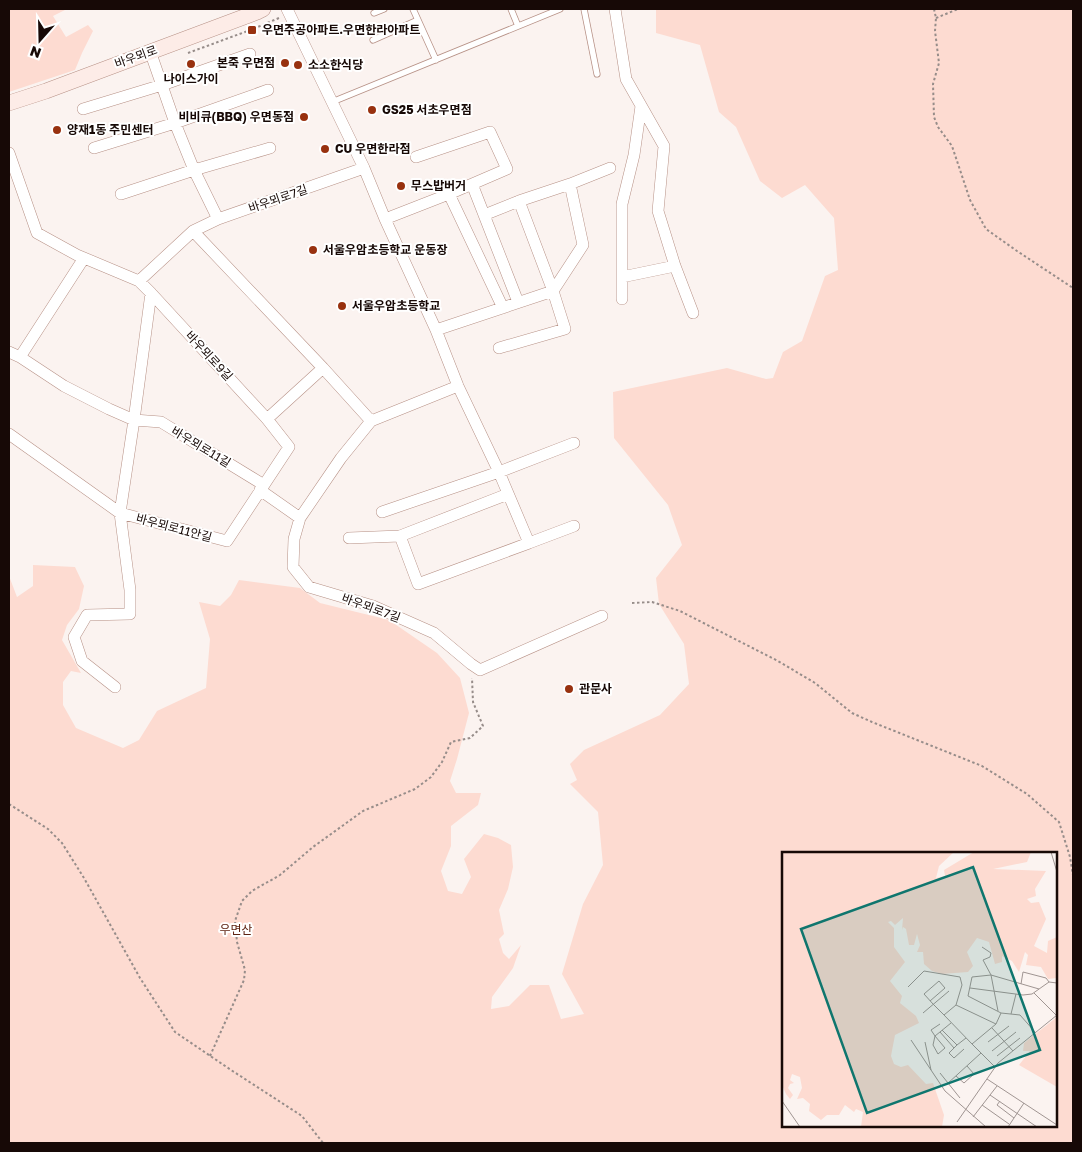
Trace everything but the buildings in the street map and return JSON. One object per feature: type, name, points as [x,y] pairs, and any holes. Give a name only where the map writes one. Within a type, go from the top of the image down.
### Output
[{"type":"street","name":"바우뫼로","points":[[9,103],[263,9]]},
{"type":"street","points":[[287,9],[364,168],[385,219],[436,330],[458,386],[499,472],[529,544]]},
{"type":"street","points":[[615,9],[626,79],[664,146],[658,211],[692,313]]},
{"type":"street","points":[[150,52],[194,170],[218,220]]},
{"type":"street","points":[[83,108],[162,85],[250,54]]},
{"type":"street","points":[[94,148],[175,123],[268,90]]},
{"type":"street","points":[[622,299],[622,204],[634,156],[641,106]]},
{"type":"street","points":[[385,219],[449,194],[507,168],[490,132],[416,157]]},
{"type":"street","points":[[121,194],[270,148]]},
{"type":"street","name":"바우뫼로9길","points":[[9,153],[37,232],[84,258],[139,281],[267,419],[289,447],[262,488]]},
{"type":"street","name":"바우뫼로7길","points":[[139,281],[193,231],[218,220],[364,168]]},
{"type":"street","points":[[484,215],[519,200],[570,184],[610,168]]},
{"type":"street","points":[[472,184],[518,302]]},
{"type":"street","points":[[436,330],[554,290],[583,245],[570,184]]},
{"type":"street","points":[[449,194],[503,308]]},
{"type":"street","points":[[499,348],[565,329],[554,290],[519,200]]},
{"type":"street","points":[[193,231],[371,421]]},
{"type":"street","points":[[20,358],[84,258]]},
{"type":"street","points":[[622,277],[676,266]]},
{"type":"street","points":[[120,514],[151,293]]},
{"type":"street","name":"바우뫼로11길","points":[[9,352],[64,386],[109,409],[134,420],[161,422],[262,488],[300,518]]},
{"type":"street","points":[[267,419],[323,368]]},
{"type":"street","name":"바우뫼로7길","points":[[458,386],[371,421],[342,458],[300,518],[294,538],[293,567],[309,587],[373,606],[434,633],[471,664]]},
{"type":"street","name":"바우뫼로11안길","points":[[9,434],[120,514],[227,542],[262,488]]},
{"type":"street","points":[[382,512],[499,472],[574,443]]},
{"type":"street","points":[[349,538],[400,536],[508,494]]},
{"type":"street","name":"바우뫼로11안길","points":[[115,687],[82,661],[74,637],[87,615],[130,614],[130,590],[120,514]]},
{"type":"street","points":[[400,536],[418,584],[574,526]]},
{"type":"street","points":[[471,664],[480,670],[602,616]]},
{"type":"lane","points":[[374,13],[384,9]]},
{"type":"lane","points":[[413,9],[436,60]]},
{"type":"lane","points":[[511,9],[518,26]]},
{"type":"lane","points":[[332,102],[560,9]]},
{"type":"lane","points":[[584,9],[597,74]]},
{"type":"lane","points":[[373,40],[418,20]]},
{"type":"path","points":[[934,9],[939,63],[933,84],[934,117],[938,127],[952,146],[970,200],[986,229],[1073,288]]},
{"type":"path","points":[[936,18],[958,9]]},
{"type":"path","points":[[632,603],[652,602],[680,611],[815,682],[852,713],[982,766],[1027,794],[1059,822],[1070,857],[1073,875]]},
{"type":"path","points":[[210,1056],[244,980],[245,970],[237,942],[235,921],[242,901],[252,891],[280,875],[313,847],[364,811],[415,789],[431,777],[442,762],[451,742],[470,738],[483,726],[473,702],[471,664]]},
{"type":"path","points":[[9,804],[48,830],[62,843],[84,878],[140,978],[175,1032],[302,1116],[324,1143]]},
{"type":"green space","points":[[9,9],[67,9],[53,16],[66,37],[88,25],[93,31],[75,70],[9,92]]},
{"type":"green space","name":"우면산","points":[[656,9],[1073,9],[1073,1143],[9,1143],[9,576],[17,597],[33,586],[33,565],[75,567],[84,586],[79,609],[67,625],[62,640],[81,673],[71,671],[63,682],[63,705],[76,728],[123,748],[139,740],[157,711],[206,688],[210,639],[199,602],[220,606],[231,595],[239,580],[300,588],[320,603],[389,620],[437,653],[460,678],[469,713],[450,781],[456,793],[481,793],[478,805],[451,826],[451,846],[441,871],[448,891],[462,894],[471,877],[464,859],[484,834],[498,838],[511,845],[513,867],[508,889],[499,910],[504,934],[499,939],[503,953],[509,959],[521,945],[513,968],[492,997],[491,1009],[509,1006],[530,985],[549,985],[561,1019],[584,1014],[562,974],[583,904],[603,865],[598,812],[570,784],[577,780],[570,764],[584,750],[660,715],[689,684],[684,644],[659,604],[656,578],[682,545],[668,505],[614,438],[613,392],[727,368],[766,379],[773,378],[783,352],[802,341],[825,276],[838,270],[834,218],[805,185],[782,198],[760,181],[736,127],[719,112],[700,45],[656,33]]},
{"type":"place","name":"우면주공아파트.우면한라아파트","points":[[252,30]]},
{"type":"place","name":"본죽 우면점","points":[[285,63]]},
{"type":"place","name":"나이스가이","points":[[191,64]]},
{"type":"place","name":"소소한식당","points":[[298,65]]},
{"type":"place","name":"GS25 서초우면점","points":[[372,110]]},
{"type":"place","name":"비비큐(BBQ) 우면동점","points":[[304,117]]},
{"type":"place","name":"양재1동 주민센터","points":[[57,130]]},
{"type":"place","name":"CU 우면한라점","points":[[325,149]]},
{"type":"place","name":"무스밥버거","points":[[401,186]]},
{"type":"place","name":"서울우암초등학교 운동장","points":[[313,250]]},
{"type":"place","name":"서울우암초등학교","points":[[342,306]]},
{"type":"place","name":"관문사","points":[[569,689]]}]
